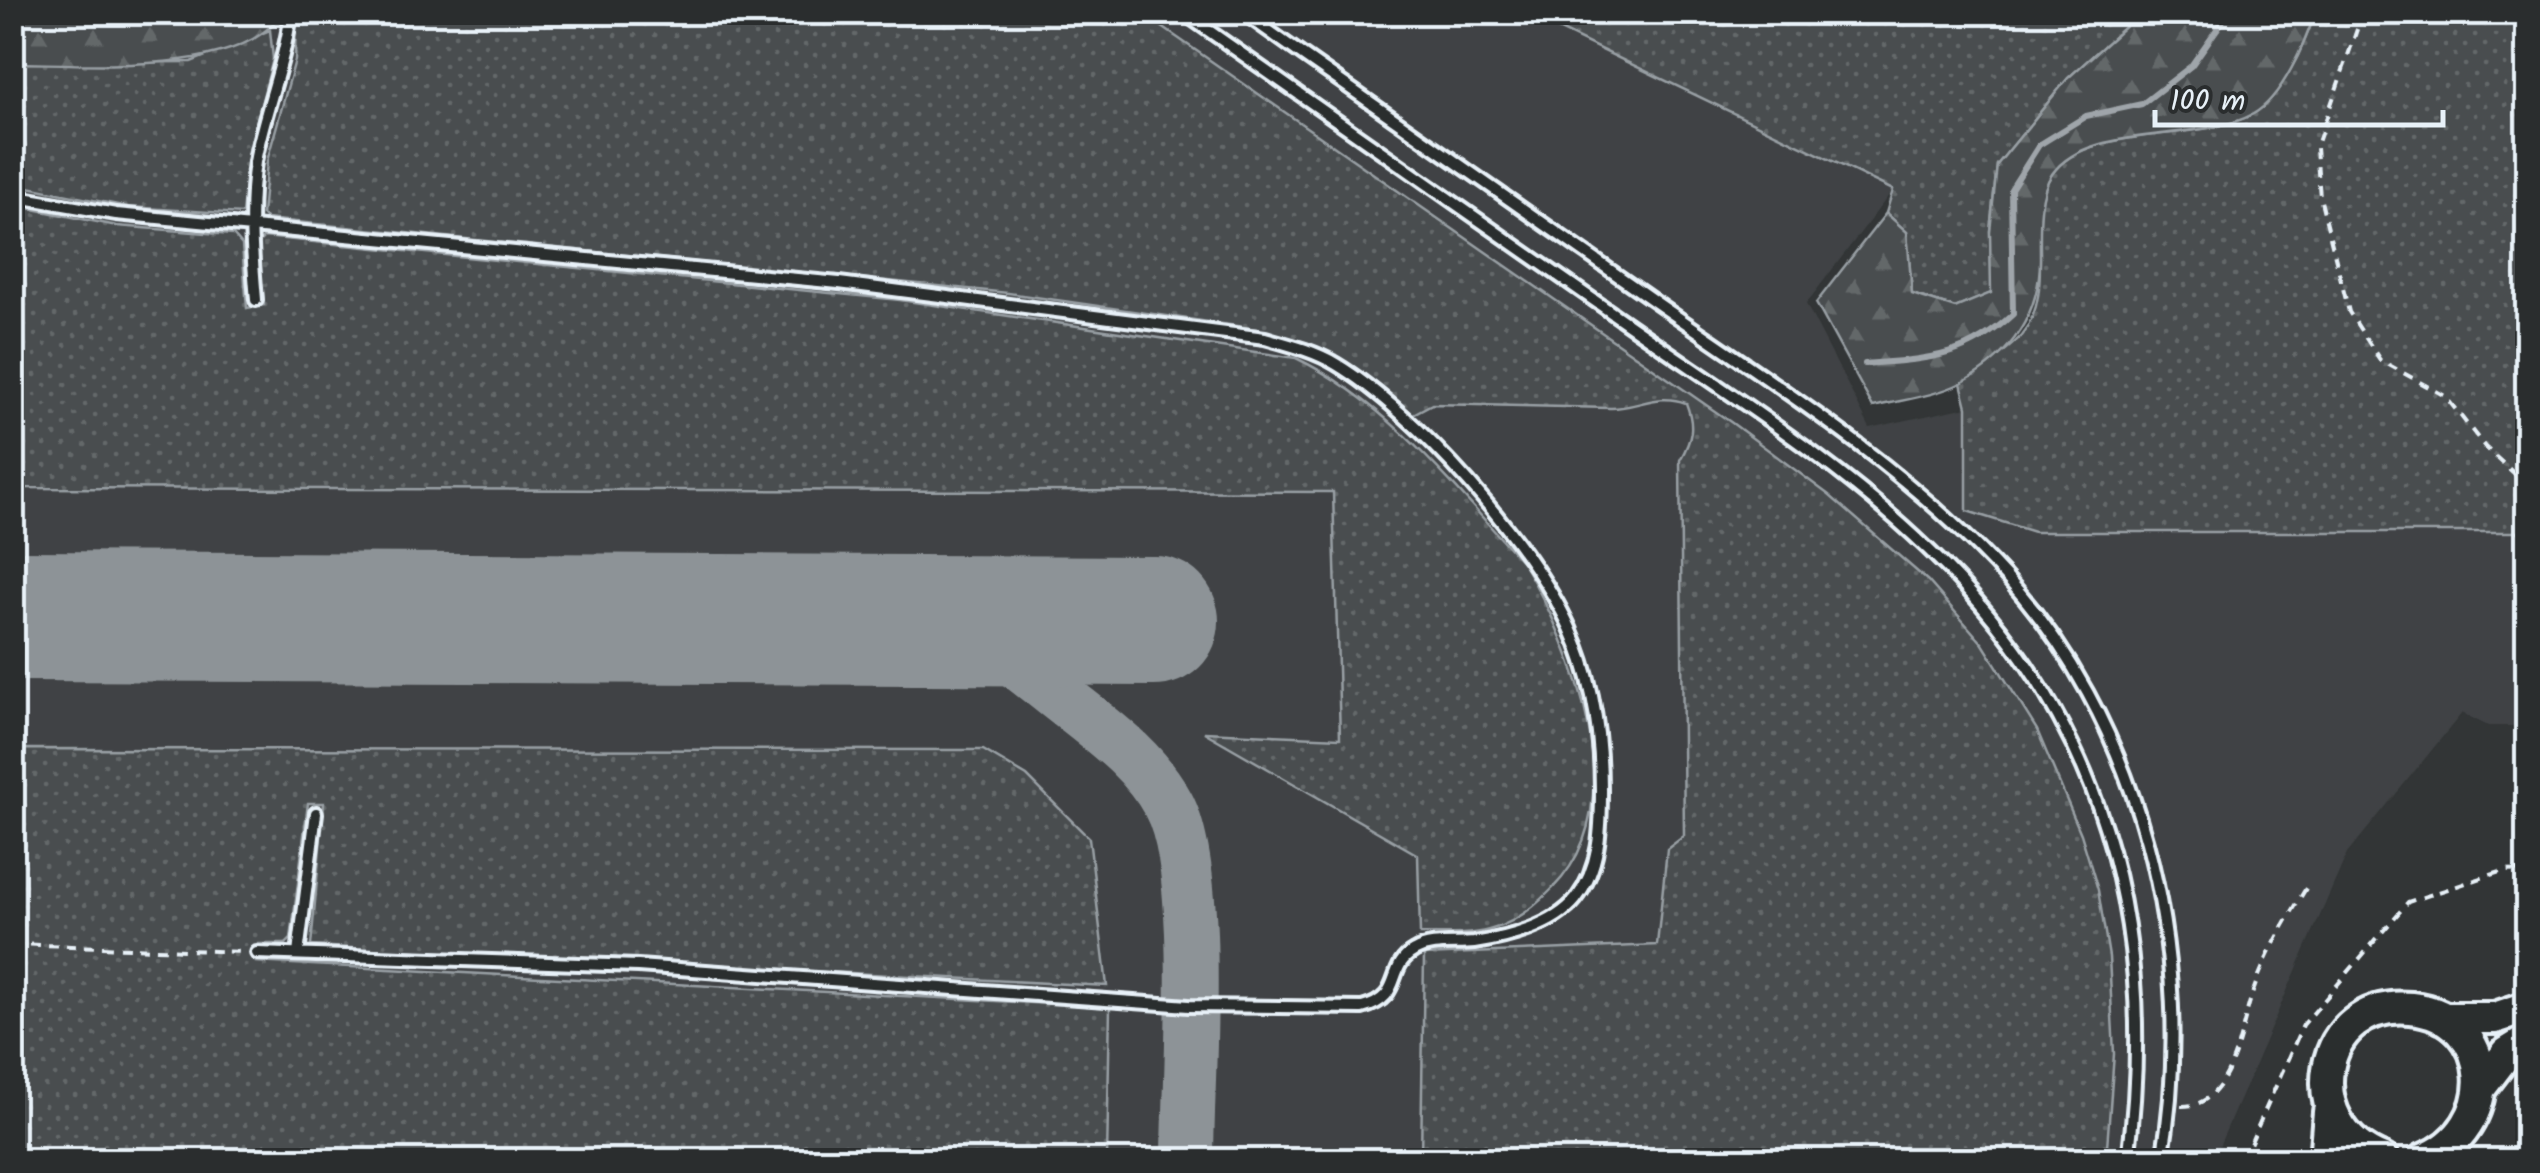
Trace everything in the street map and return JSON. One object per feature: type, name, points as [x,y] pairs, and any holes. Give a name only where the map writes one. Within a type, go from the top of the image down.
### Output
[{"type":"main road","points":[[2325,1160],[2327,1067],[2344,1034],[2357,1022],[2390,1008],[2408,1007],[2443,1018],[2495,1018],[2528,1008]]},
{"type":"main road","points":[[2423,1160],[2452,1145],[2464,1133],[2473,1119],[2481,1086],[2480,1070],[2467,1040],[2443,1018]]},
{"type":"main road","points":[[2481,1086],[2507,1054],[2528,1040]]},
{"type":"main road","points":[[2329,1112],[2348,1140],[2383,1160]]},
{"type":"lane","points":[[256,300],[250,226],[255,162],[286,53],[291,12]]},
{"type":"lane","points":[[1182,12],[1817,456],[1927,548],[1978,599],[2054,708],[2079,755],[2105,824],[2134,955],[2140,1022],[2128,1160]]},
{"type":"lane","points":[[1242,12],[1894,471],[1998,567],[2082,684],[2114,748],[2140,818],[2170,954],[2171,1106],[2162,1160]]},
{"type":"lane","points":[[12,196],[116,214],[839,283],[1265,338],[1304,348],[1358,378],[1411,426],[1531,556],[1572,632],[1591,688],[1601,772],[1598,847],[1588,882],[1573,902],[1528,930],[1416,950],[1400,964],[1392,991],[1384,1000],[1362,1008],[1189,1006],[638,966],[257,952]]},
{"type":"lane","points":[[298,954],[316,813]]},
{"type":"path","points":[[2362,12],[2316,148],[2320,198],[2349,312],[2380,360],[2445,396],[2485,447],[2528,486]]},
{"type":"path","points":[[2243,1160],[2303,1026],[2408,902],[2504,871],[2528,870]]},
{"type":"path","points":[[2171,1106],[2190,1106],[2208,1098],[2220,1084],[2240,1043],[2253,989],[2308,885]]},
{"type":"path","points":[[12,944],[257,952]]},
{"type":"shaded area","points":[[12,13],[1532,13],[1893,190],[1806,304],[1870,428],[1967,407],[1968,512],[2034,532],[2527,532],[2527,726],[2488,726],[2462,713],[2347,854],[2213,1160],[13,1160]]},
{"type":"green space","points":[[1532,12],[2140,13],[2068,78],[1997,165],[1990,231],[1992,293],[1955,308],[1912,294],[1907,232],[1886,213],[1893,190],[1531,16]]},
{"type":"green space","points":[[12,13],[281,13],[261,34],[233,48],[158,62],[78,64],[13,63]]},
{"type":"green space","points":[[296,13],[1142,13],[1732,423],[1829,495],[1928,581],[1983,644],[2037,730],[2081,834],[2098,890],[2109,957],[2114,1054],[2106,1160],[1421,1160],[1424,955],[1657,945],[1667,849],[1684,836],[1680,460],[1691,432],[1686,403],[1666,399],[1611,408],[1432,404],[1413,414],[1340,361],[1301,342],[1257,329],[1008,293],[266,219],[262,215],[267,161],[295,60]]},
{"type":"green space","points":[[2140,13],[2315,13],[2283,83],[2253,114],[2204,129],[2117,140],[2069,158],[2047,182],[2035,296],[2009,346],[1961,383],[1873,407],[1816,303],[1886,213],[1907,232],[1912,294],[1955,308],[1991,293],[1990,231],[1997,165],[2068,78]]},
{"type":"green space","points":[[2315,13],[2527,13],[2527,532],[2034,532],[1967,511],[1967,407],[1961,383],[2015,343],[2032,318],[2040,276],[2040,211],[2052,174],[2068,158],[2091,147],[2204,129],[2253,114],[2283,83]]},
{"type":"green space","points":[[270,30],[273,59],[249,150],[242,214],[128,207],[13,184],[12,63],[191,62]]},
{"type":"green space","points":[[13,205],[117,226],[233,235],[242,245],[247,308],[264,305],[258,243],[264,237],[900,300],[1296,358],[1361,398],[1419,449],[1523,563],[1543,598],[1577,682],[1588,727],[1593,772],[1590,815],[1577,854],[1545,896],[1507,924],[1472,933],[1420,934],[1418,855],[1204,732],[1340,738],[1333,492],[13,488]]},
{"type":"green space","points":[[13,749],[983,750],[1027,776],[1089,838],[1107,986],[311,946],[324,803],[308,803],[291,939],[286,944],[258,944],[256,962],[1110,1007],[1107,1160],[13,1160]]},
{"type":"waterway","points":[[1865,364],[1945,354],[1978,340],[2013,314],[2011,189],[2039,145],[2086,116],[2142,104],[2191,66],[2229,12]]},
{"type":"taxiway","points":[[891,621],[944,628],[1001,652],[1120,746],[1147,773],[1168,804],[1187,876],[1191,924],[1188,1160]]},
{"type":"runway","points":[[12,616],[1154,621]]}]
